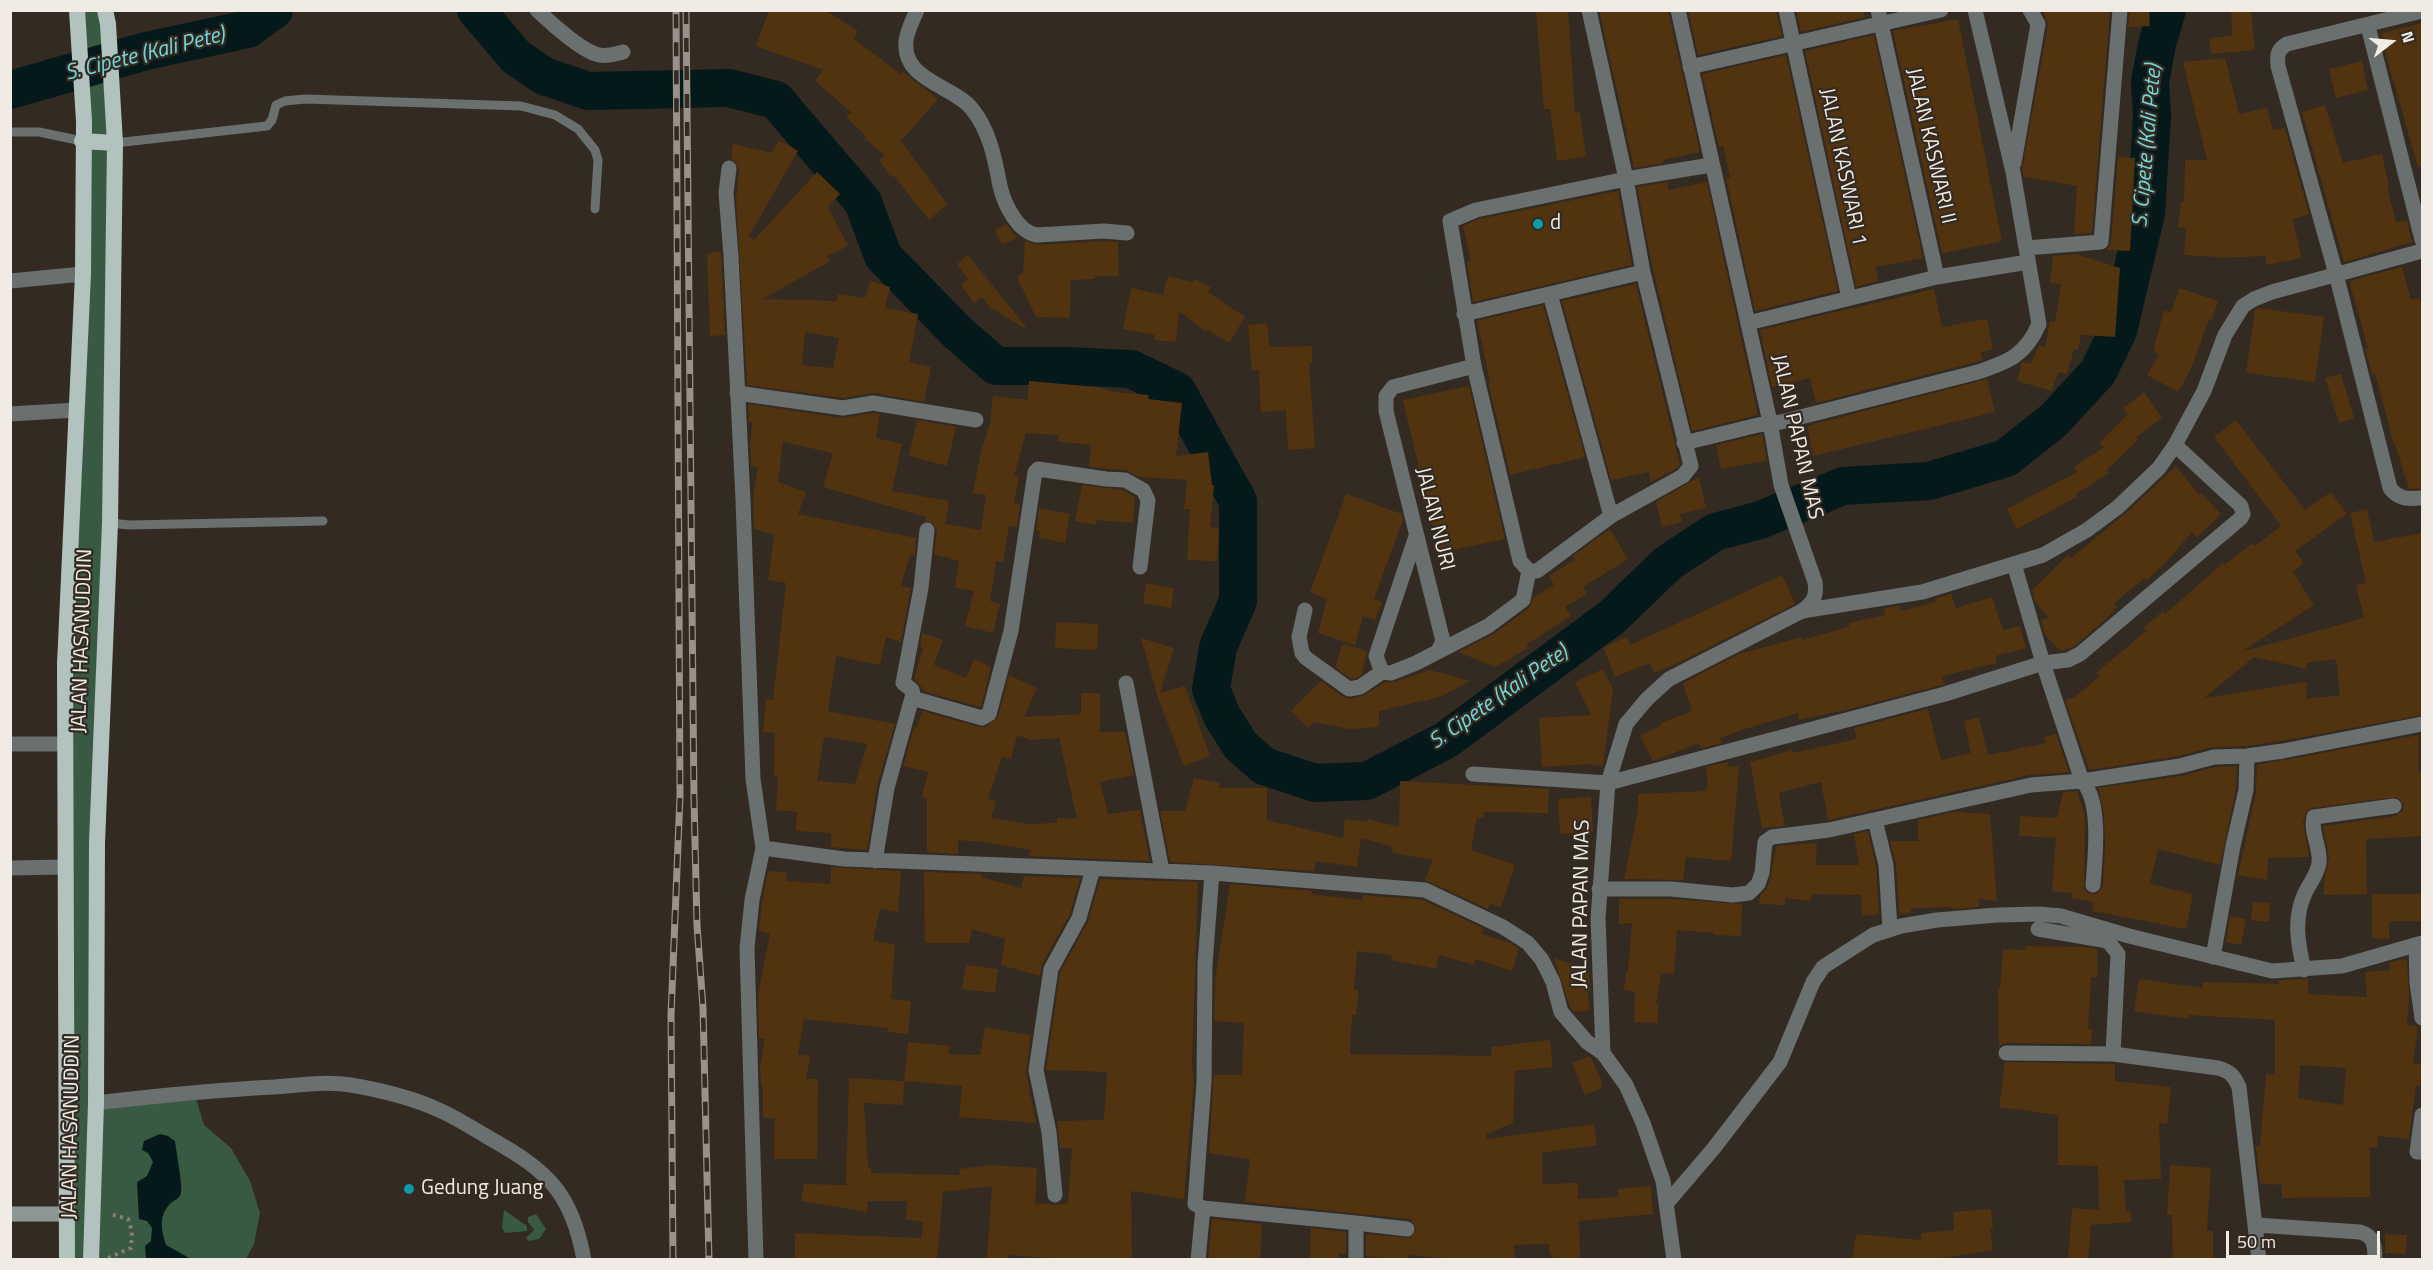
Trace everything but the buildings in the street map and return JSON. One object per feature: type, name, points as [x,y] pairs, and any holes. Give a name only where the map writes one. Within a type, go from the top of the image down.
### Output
[{"type":"highway","name":"JALAN HASANUDDIN","points":[[67,1260],[65,664],[83,274],[82,141],[84,122],[77,10]]},
{"type":"highway","name":"JALAN HASANUDDIN","points":[[91,1260],[96,1103],[97,843],[110,523],[115,143],[106,17]]},
{"type":"highway","points":[[82,141],[115,143]]},
{"type":"main road","points":[[10,1214],[67,1214]]},
{"type":"street","points":[[537,10],[557,29],[591,52],[601,56],[623,52]]},
{"type":"street","points":[[917,10],[906,41],[911,62],[925,79],[959,96],[973,110],[991,146],[1006,203],[1022,227],[1027,232],[1037,235],[1104,231],[1127,233]]},
{"type":"street","points":[[1588,10],[1626,179],[1643,272],[1684,443],[1691,462],[1689,472],[1611,516],[1537,571],[1529,571],[1520,561],[1474,366],[1449,223],[1453,218],[1476,210],[1626,179],[1711,165]]},
{"type":"street","name":"JALAN PAPAN MAS","points":[[1603,1053],[1599,889],[1608,783],[1626,724],[1647,699],[1669,679],[1802,611],[1812,604],[1816,593],[1815,582],[1781,485],[1770,422],[1678,10]]},
{"type":"street","name":"JALAN KASWARI 1","points":[[1786,10],[1849,298]]},
{"type":"street","points":[[1690,67],[1794,45],[1880,17],[1941,10]]},
{"type":"street","points":[[1684,443],[1770,422],[1781,422],[1978,372],[2005,363],[2019,354],[2033,339],[2039,324],[2013,172],[1975,10]]},
{"type":"street","points":[[2013,172],[2038,24],[2030,10]]},
{"type":"street","points":[[1748,323],[2027,255],[2101,242],[2120,10]]},
{"type":"street","points":[[2422,11],[2287,44],[2280,49],[2277,55],[2278,66],[2336,274],[2390,488],[2396,496],[2407,499],[2422,498]]},
{"type":"street","name":"JALAN KASWARI II","points":[[1880,17],[1937,277]]},
{"type":"street","points":[[2368,26],[2422,240]]},
{"type":"street","points":[[729,168],[726,193],[743,500],[753,779],[762,848],[752,900],[747,948],[756,1260]]},
{"type":"street","points":[[1802,611],[1922,591],[2043,555],[2087,530],[2118,507],[2159,468],[2175,445],[2204,391],[2225,335],[2243,306],[2263,295],[2422,250]]},
{"type":"street","points":[[1464,314],[1643,272]]},
{"type":"street","points":[[10,282],[83,274]]},
{"type":"street","points":[[1550,294],[1611,516]]},
{"type":"street","name":"JALAN NURI","points":[[1438,651],[1443,641],[1442,633],[1386,411],[1386,396],[1393,387],[1474,366]]},
{"type":"street","points":[[737,393],[843,408],[873,403],[976,420]]},
{"type":"street","points":[[10,414],[76,410]]},
{"type":"street","points":[[1473,774],[1608,783],[1945,694],[2043,663],[2067,660],[2080,654],[2243,514],[2241,506],[2175,445]]},
{"type":"street","points":[[912,698],[982,718],[989,714],[1011,631],[1035,472],[1038,470],[1125,480],[1143,490],[1148,500],[1140,567]]},
{"type":"street","points":[[875,861],[887,788],[914,692],[903,681],[921,588],[927,530]]},
{"type":"street","points":[[1382,672],[1376,656],[1416,536]]},
{"type":"street","points":[[2014,564],[2043,663],[2082,781],[2088,788],[2093,807],[2096,846],[2093,885]]},
{"type":"street","points":[[1305,610],[1299,642],[1306,658],[1349,689],[1360,687],[1382,672],[1391,674],[1488,626],[1523,600],[1529,571]]},
{"type":"street","points":[[1126,683],[1162,872]]},
{"type":"street","points":[[1599,889],[1671,889],[1733,895],[1749,893],[1758,884],[1762,873],[1765,842],[1768,838],[1829,830],[2019,787],[2082,781],[2180,766],[2214,757],[2247,756],[2422,724]]},
{"type":"street","points":[[10,744],[66,744]]},
{"type":"street","points":[[2213,957],[2233,846],[2246,790],[2247,756]]},
{"type":"street","points":[[2304,970],[2297,940],[2298,922],[2304,896],[2319,861],[2313,825],[2314,817],[2394,806]]},
{"type":"street","points":[[1875,820],[1885,857],[1890,929]]},
{"type":"street","points":[[762,848],[875,861],[1212,873],[1425,890],[1503,927],[1528,943],[1542,960],[1554,982],[1562,1012],[1587,1042],[1603,1053],[1626,1085],[1643,1123],[1663,1181],[1674,1260]]},
{"type":"street","points":[[10,867],[65,867]]},
{"type":"street","points":[[1054,1195],[1049,1132],[1036,1070],[1051,969],[1079,918],[1093,869]]},
{"type":"street","points":[[1212,873],[1205,964],[1203,1082],[1194,1200],[1198,1206],[1203,1208],[1407,1229]]},
{"type":"street","points":[[1667,1203],[1714,1148],[1780,1062],[1813,982],[1823,967],[1873,935],[1890,929],[1937,920],[1997,915],[2061,916],[2128,936],[2272,971],[2342,966],[2419,944],[2417,983],[2422,1017]]},
{"type":"street","points":[[2038,929],[2108,941],[2118,954],[2113,1054]]},
{"type":"street","points":[[2006,1053],[2113,1054],[2218,1068],[2235,1076],[2239,1087],[2259,1260]]},
{"type":"street","points":[[96,1103],[216,1090],[324,1084],[350,1085],[418,1103],[439,1110],[516,1153],[547,1177],[562,1195],[580,1237],[584,1260]]},
{"type":"street","points":[[2422,1115],[2416,1152],[2422,1152]]},
{"type":"street","points":[[1198,1260],[1203,1208]]},
{"type":"street","points":[[1356,1223],[1356,1260]]},
{"type":"street","points":[[2256,1225],[2360,1232],[2369,1235],[2373,1241],[2375,1260]]},
{"type":"lane","points":[[115,143],[267,126],[272,120],[276,105],[285,101],[304,99],[521,106],[555,115],[578,129],[595,150],[598,160],[595,209]]},
{"type":"lane","points":[[10,132],[39,132],[82,141]]},
{"type":"lane","points":[[110,523],[129,525],[323,521]]},
{"type":"path","points":[[105,1212],[128,1219],[132,1231],[131,1248],[108,1260]]},
{"type":"green space","points":[[105,10],[112,124],[96,1102],[194,1092],[204,1125],[231,1148],[250,1181],[260,1213],[254,1244],[246,1259],[67,1260],[65,867],[83,274],[77,11]]},
{"type":"green space","points":[[504,1210],[527,1226],[527,1231],[505,1233],[502,1227]]},
{"type":"green space","points":[[536,1214],[546,1229],[539,1239],[528,1241],[526,1238],[534,1230],[528,1222],[528,1217]]},
{"type":"shaded area","points":[[160,1134],[175,1141],[181,1189],[179,1197],[163,1214],[163,1235],[166,1245],[191,1259],[146,1258],[145,1246],[151,1241],[152,1228],[147,1221],[139,1219],[137,1182],[147,1176],[153,1162],[148,1153],[142,1150],[144,1141]]},
{"type":"waterway","name":"S. Cipete (Kali Pete)","points":[[10,90],[146,51],[248,29],[274,10]]},
{"type":"waterway","name":"S. Cipete (Kali Pete)","points":[[476,10],[516,57],[544,76],[588,91],[729,88],[776,100],[863,202],[883,256],[957,332],[996,366],[1131,369],[1177,391],[1238,501],[1238,601],[1218,647],[1211,689],[1222,716],[1241,746],[1264,766],[1315,783],[1367,781],[1446,740],[1612,617],[1668,563],[1715,532],[1760,520],[1843,486],[1929,481],[2006,458],[2054,420],[2098,372],[2118,331],[2146,213],[2152,116],[2150,82],[2157,44],[2167,10]]},
{"type":"railway","points":[[673,1260],[671,1015],[680,796],[676,10]]},
{"type":"railway","points":[[686,10],[694,799],[697,925],[703,1008],[709,1260]]},
{"type":"place","name":"d","points":[[1538,224]]},
{"type":"place","name":"Gedung Juang","points":[[409,1189]]}]
